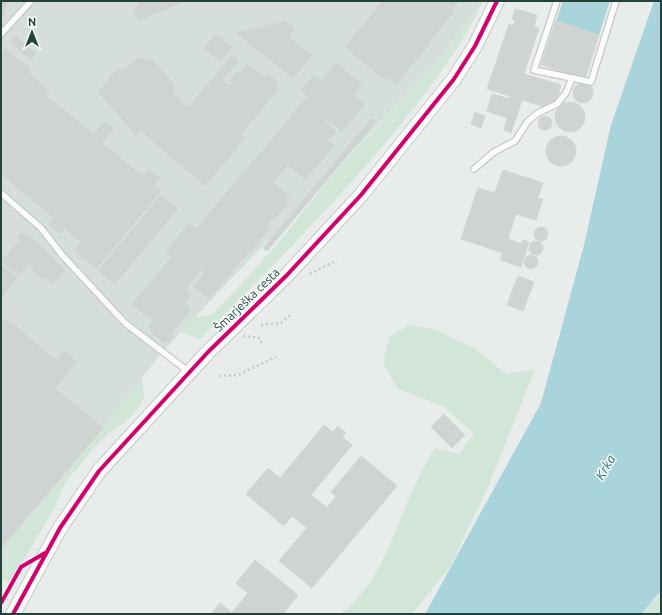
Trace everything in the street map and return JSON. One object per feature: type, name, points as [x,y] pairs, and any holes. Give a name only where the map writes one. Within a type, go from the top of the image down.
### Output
[{"type":"street","name":"Šmarješka cesta","points":[[13,614],[60,528],[99,471],[208,352],[287,275],[361,195],[454,79],[475,46],[497,1]]},
{"type":"lane","points":[[1,34],[31,1]]},
{"type":"lane","points":[[557,1],[534,70],[591,82],[616,1]]},
{"type":"lane","points":[[474,169],[494,152],[516,141],[528,121],[538,113],[557,104],[566,93],[572,78]]},
{"type":"lane","points":[[1,193],[41,228],[62,255],[125,323],[189,373]]},
{"type":"path","points":[[310,274],[337,260]]},
{"type":"path","points":[[261,325],[281,323],[290,316]]},
{"type":"path","points":[[242,336],[260,338],[262,346]]},
{"type":"path","points":[[219,376],[238,375],[276,357]]},
{"type":"shaded area","points":[[1,1],[483,1],[434,65],[163,351],[77,461],[1,551]]},
{"type":"green space","points":[[483,1],[469,29],[435,80],[391,136],[339,196],[200,339],[180,332],[194,317],[211,315],[243,282],[278,243],[339,167],[434,65]]},
{"type":"green space","points":[[409,325],[437,330],[476,349],[506,374],[535,369],[489,485],[450,567],[412,614],[341,614],[358,597],[372,578],[384,557],[423,468],[435,448],[459,454],[474,434],[443,406],[398,389],[383,363],[389,337]]},
{"type":"green space","points":[[142,377],[144,398],[139,408],[122,425],[109,433],[95,447],[65,483],[54,509],[11,581],[1,580],[1,551],[77,461]]},
{"type":"green space","points":[[661,593],[661,614],[641,614]]},
{"type":"water","points":[[563,1],[610,1],[599,35],[556,21]]},
{"type":"water","name":"Krka","points":[[654,1],[661,1],[661,591],[641,614],[425,614],[541,403],[584,245],[611,125]]},
{"type":"building","points":[[1,1],[8,1],[2,19],[1,19]]},
{"type":"building","points":[[138,1],[185,1],[138,21],[133,9],[140,5]]},
{"type":"building","points":[[383,1],[459,1],[452,9],[454,11],[430,41],[431,42],[396,84],[388,77],[385,80],[345,47]]},
{"type":"building","points":[[515,9],[537,15],[534,27],[539,28],[524,74],[561,85],[557,99],[545,107],[487,89],[509,24],[513,26],[515,20],[512,19]]},
{"type":"building","points":[[286,21],[295,29],[289,38],[283,33],[265,56],[236,33]]},
{"type":"building","points":[[556,21],[599,35],[585,79],[541,65]]},
{"type":"building","points":[[283,33],[312,55],[293,78],[265,56]]},
{"type":"building","points":[[216,34],[232,47],[220,61],[204,48]]},
{"type":"building","points":[[16,36],[37,53],[31,60],[10,42]]},
{"type":"building","points":[[5,48],[31,70],[1,106],[1,53]]},
{"type":"building","points":[[232,55],[239,61],[222,80],[229,86],[232,83],[229,81],[238,71],[240,73],[247,64],[265,78],[268,74],[278,82],[274,87],[278,90],[241,134],[245,138],[205,186],[141,131],[173,93],[189,107]]},
{"type":"building","points":[[137,58],[153,60],[175,86],[173,93],[136,136],[98,91],[110,80],[108,78],[120,67],[122,71]]},
{"type":"building","points":[[336,63],[362,85],[354,95],[365,104],[342,132],[327,119],[325,122],[336,131],[331,138],[297,109]]},
{"type":"building","points":[[29,73],[49,90],[45,95],[94,134],[104,121],[114,129],[46,212],[1,174],[1,106]]},
{"type":"building","points":[[314,75],[321,81],[308,96],[301,90]]},
{"type":"building","points":[[583,83],[590,86],[593,93],[590,100],[583,103],[576,100],[573,93],[576,86]]},
{"type":"building","points":[[492,94],[506,98],[514,97],[522,100],[511,133],[504,130],[507,118],[487,111]]},
{"type":"building","points":[[570,102],[581,106],[585,117],[581,128],[570,132],[559,128],[555,117],[559,106]]},
{"type":"building","points":[[297,109],[331,138],[325,139],[334,146],[305,179],[266,147]]},
{"type":"building","points":[[475,112],[485,116],[481,128],[471,124]]},
{"type":"building","points":[[545,116],[550,118],[552,123],[550,128],[545,130],[540,128],[538,123],[540,118]]},
{"type":"building","points":[[372,118],[376,122],[267,251],[263,248]]},
{"type":"building","points":[[561,136],[572,140],[576,151],[572,162],[561,166],[550,162],[546,151],[550,140]]},
{"type":"building","points":[[103,144],[143,176],[149,169],[160,178],[154,185],[161,191],[96,269],[74,250],[81,242],[65,229],[60,234],[48,224],[53,218],[46,212]]},
{"type":"building","points":[[266,147],[288,165],[265,192],[243,173]]},
{"type":"building","points":[[503,170],[543,183],[538,198],[543,199],[536,220],[516,214],[508,239],[522,244],[523,240],[529,242],[521,267],[500,260],[503,253],[461,239],[478,188],[495,193]]},
{"type":"building","points":[[243,173],[265,192],[273,183],[290,197],[286,202],[288,204],[273,221],[271,219],[266,225],[270,228],[209,299],[194,286],[205,273],[202,269],[185,289],[192,295],[184,304],[191,310],[171,334],[174,336],[168,343],[166,341],[164,343],[150,331],[151,329],[148,326],[153,321],[132,304],[172,257],[166,251],[189,224],[196,229]]},
{"type":"building","points":[[161,195],[178,209],[115,284],[98,271]]},
{"type":"building","points":[[541,227],[546,229],[548,234],[546,239],[541,241],[536,239],[534,234],[536,229]]},
{"type":"building","points":[[24,232],[42,247],[65,271],[53,284],[46,277],[43,280],[39,277],[42,274],[38,276],[31,269],[33,267],[29,264],[19,275],[1,261],[20,240],[18,237]]},
{"type":"building","points":[[536,241],[541,243],[543,248],[541,253],[536,255],[531,253],[529,248],[531,243]]},
{"type":"building","points":[[531,255],[536,257],[538,262],[536,267],[531,269],[526,267],[524,262],[526,257]]},
{"type":"building","points":[[1,265],[17,278],[1,297]]},
{"type":"building","points":[[518,276],[534,282],[523,311],[507,305]]},
{"type":"building","points":[[6,318],[56,360],[64,351],[77,362],[55,388],[103,428],[1,548],[1,319],[4,321]]},
{"type":"building","points":[[444,414],[465,435],[452,448],[431,427]]},
{"type":"building","points":[[324,425],[333,432],[338,426],[346,433],[342,437],[352,445],[311,495],[327,508],[336,496],[331,492],[361,456],[397,486],[312,588],[279,561],[307,528],[292,516],[284,526],[246,494],[268,468],[280,478]]},
{"type":"building","points":[[255,560],[298,595],[283,614],[211,614],[220,603],[232,613],[248,593],[236,583]]},
{"type":"cycle path","points":[[13,614],[60,528],[99,471],[208,352],[287,275],[361,195],[454,79],[475,46],[497,1]]},
{"type":"cycle path","points":[[1,603],[21,567],[45,553]]}]
